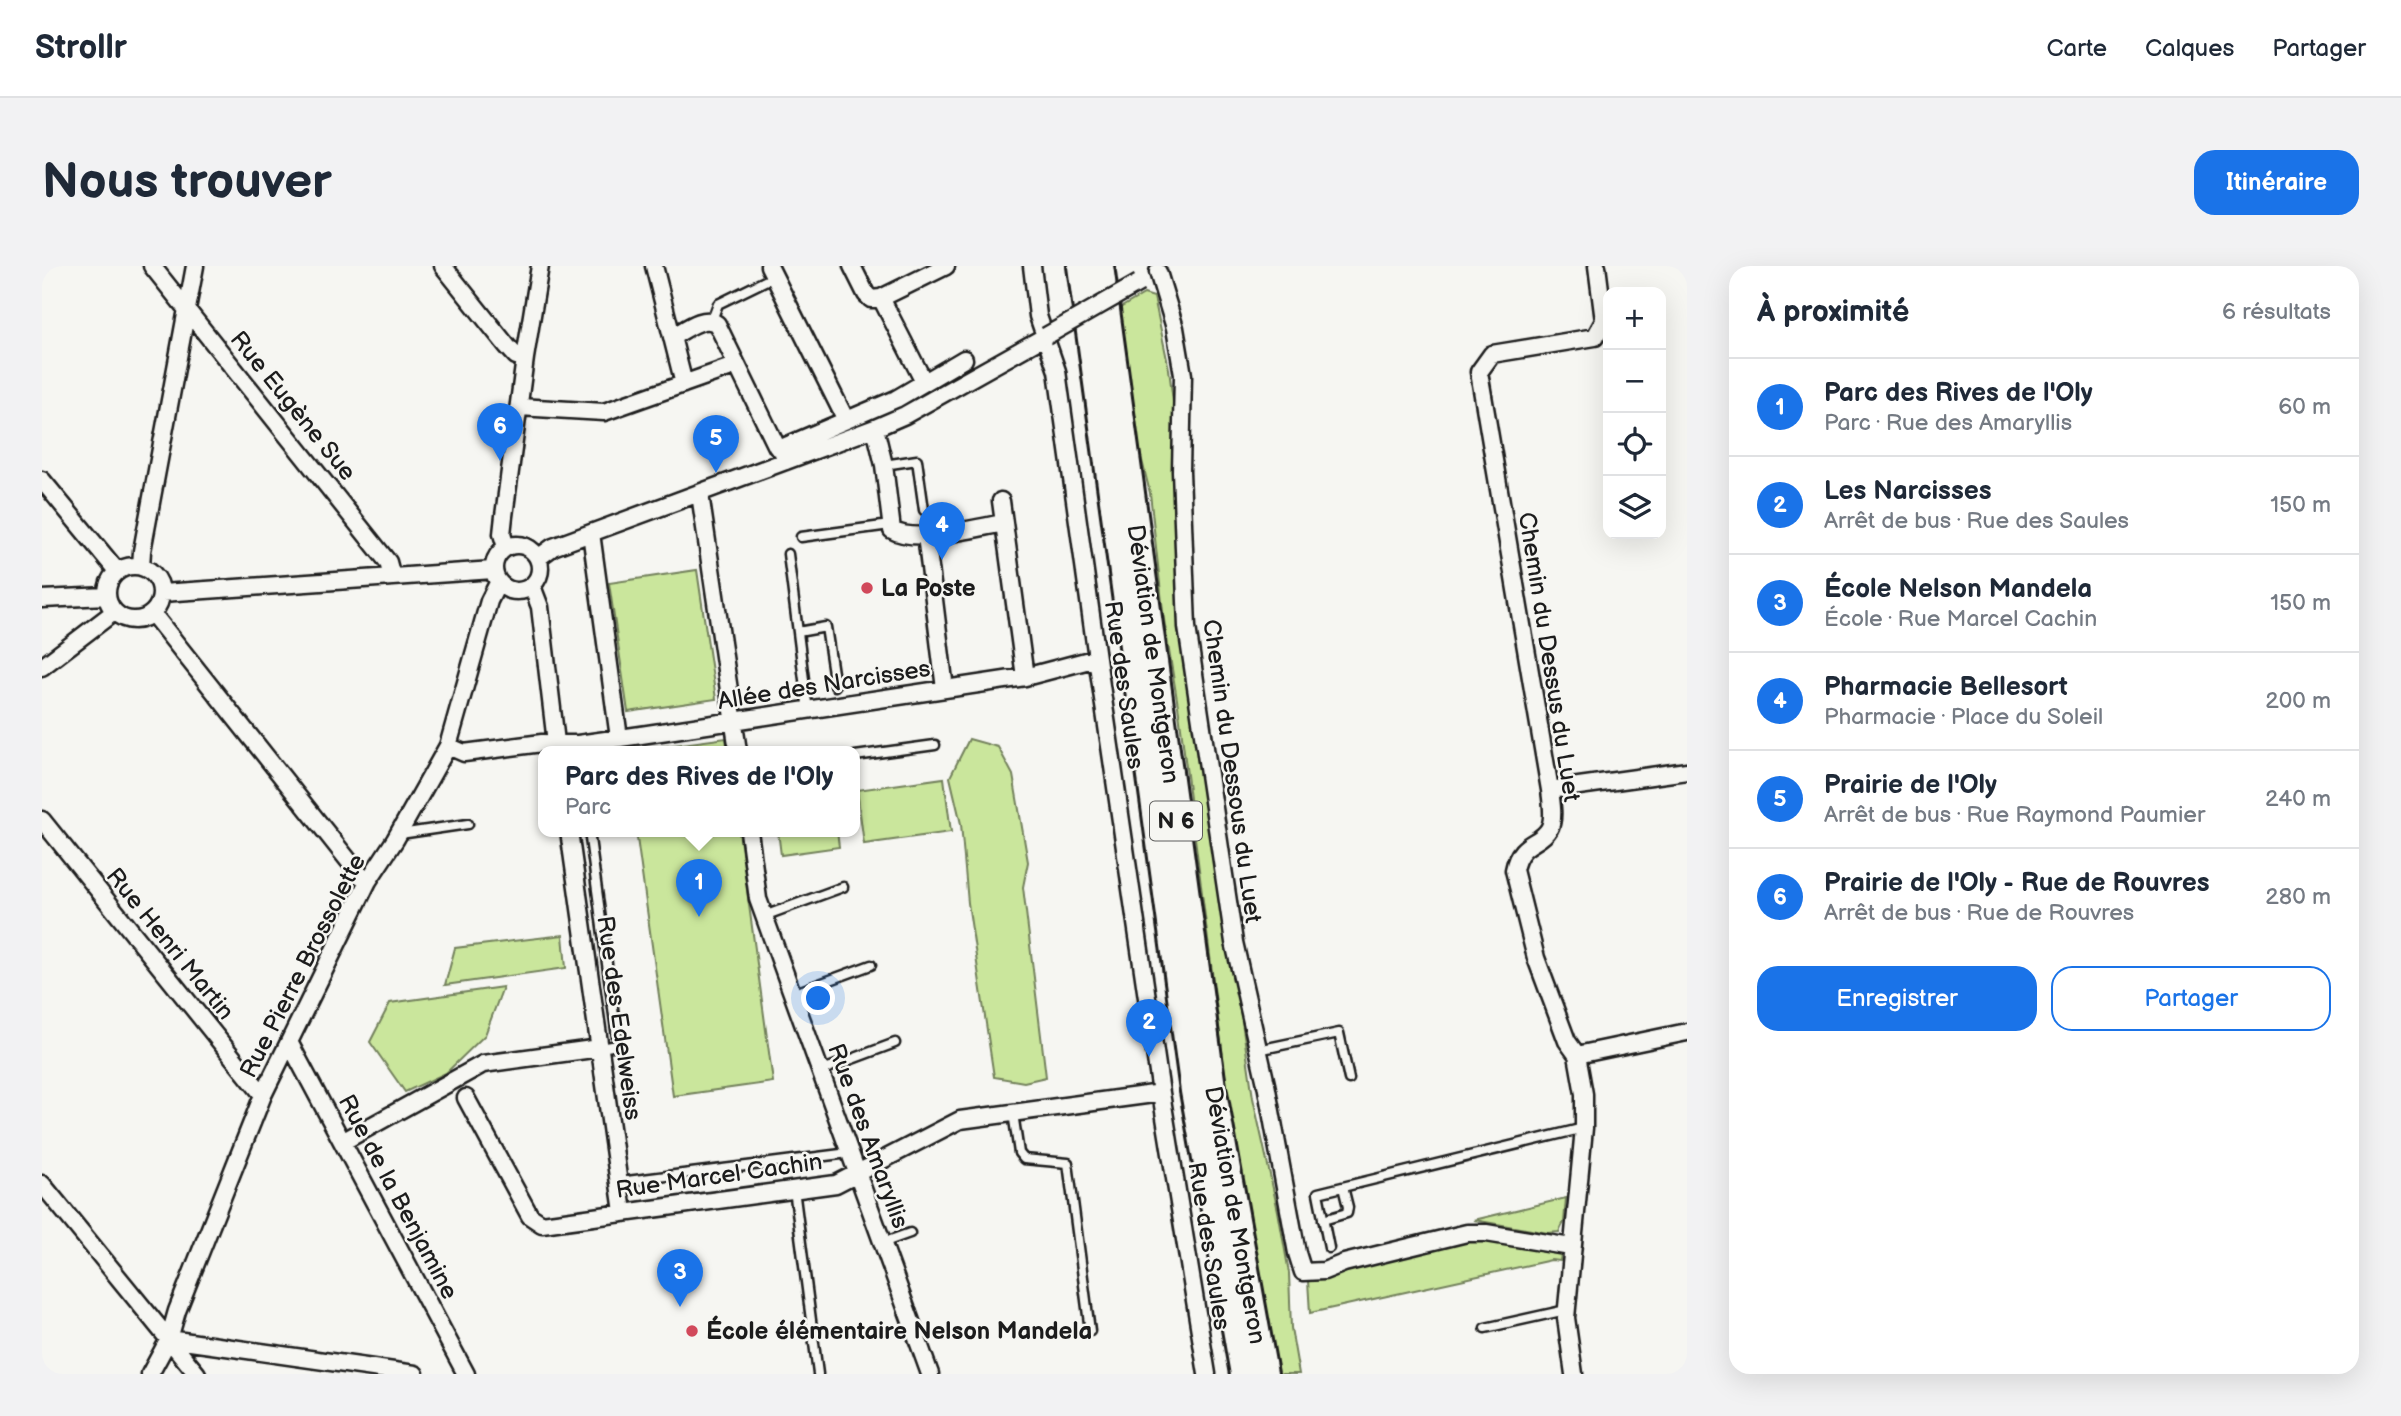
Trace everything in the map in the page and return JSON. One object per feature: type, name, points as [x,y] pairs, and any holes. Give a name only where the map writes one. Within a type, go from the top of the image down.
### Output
[{"type":"main road","name":"Déviation de Montgeron","points":[[1081,266],[1194,1091],[1244,1374]]},
{"type":"main road","name":"Déviation de Montgeron","points":[[1100,266],[1212,1087],[1264,1374]]},
{"type":"street","name":"Rue Eugène Sue","points":[[152,266],[388,562],[392,577]]},
{"type":"street","points":[[141,566],[195,266]]},
{"type":"street","points":[[443,266],[507,346],[516,356],[524,358]]},
{"type":"street","points":[[506,547],[502,534],[504,516],[524,358],[540,266]]},
{"type":"street","points":[[653,266],[684,384]]},
{"type":"street","points":[[852,266],[871,299],[881,298],[946,266]]},
{"type":"street","name":"Rue des Saules","points":[[1032,266],[1038,316],[1057,371],[1161,1093],[1205,1374]]},
{"type":"street","name":"Chemin du Dessus du Luet","points":[[1574,1374],[1566,1310],[1584,1128],[1584,1094],[1577,1055],[1567,1041],[1536,958],[1514,870],[1523,849],[1549,830],[1550,790],[1479,372],[1492,354],[1594,337],[1604,321],[1597,266]]},
{"type":"street","points":[[783,455],[875,428],[905,415],[1164,269]]},
{"type":"street","name":"Chemin du Dessous du Luet","points":[[1164,269],[1183,375],[1181,471],[1187,627],[1234,942],[1303,1272],[1324,1270],[1467,1233],[1486,1233],[1571,1247]]},
{"type":"street","points":[[773,271],[846,420]]},
{"type":"street","points":[[881,298],[924,382]]},
{"type":"street","points":[[672,337],[705,320],[712,320],[717,324],[783,455]]},
{"type":"street","points":[[538,558],[554,547],[700,494],[783,455],[846,420],[896,399],[964,359]]},
{"type":"street","points":[[519,407],[604,412],[737,365]]},
{"type":"street","points":[[875,428],[884,465],[892,530],[900,534],[926,535],[1004,523]]},
{"type":"street","points":[[42,480],[117,571]]},
{"type":"street","points":[[700,494],[737,746]]},
{"type":"street","points":[[1000,501],[1025,677]]},
{"type":"street","points":[[591,533],[619,738]]},
{"type":"street","points":[[926,535],[945,689]]},
{"type":"street","points":[[520,545],[534,551],[538,558],[540,573],[532,586],[523,591],[505,589],[496,576],[496,557],[506,547],[520,545]]},
{"type":"street","points":[[133,565],[141,566],[156,576],[162,593],[157,608],[152,613],[137,620],[128,620],[114,612],[107,596],[107,587],[117,571],[133,565]]},
{"type":"street","points":[[162,593],[392,577],[496,576]]},
{"type":"street","name":"Rue Pierre Brossolette","points":[[150,1374],[169,1339],[177,1311],[262,1095],[368,881],[448,746],[496,576]]},
{"type":"street","points":[[532,586],[540,607],[556,746]]},
{"type":"street","points":[[42,600],[107,596]]},
{"type":"street","points":[[42,667],[114,612]]},
{"type":"street","points":[[152,613],[360,875],[368,881]]},
{"type":"street","name":"Allée des Narcisses","points":[[583,746],[619,738],[1025,677],[1097,658]]},
{"type":"street","name":"Allée des Narcisses","points":[[448,746],[464,753],[541,743],[552,746]]},
{"type":"street","points":[[1550,790],[1687,771]]},
{"type":"street","name":"Rue Henri Martin","points":[[42,820],[262,1095]]},
{"type":"street","name":"Rue des Edelweiss","points":[[570,837],[623,1212]]},
{"type":"street","name":"Rue des Amaryllis","points":[[750,837],[758,899],[930,1374]]},
{"type":"street","points":[[1577,1055],[1687,1032]]},
{"type":"street","name":"Rue de la Benjamine","points":[[289,1042],[466,1374]]},
{"type":"street","points":[[344,1141],[483,1065],[600,1048]]},
{"type":"street","name":"Rue Marcel Cachin","points":[[466,1098],[530,1216],[542,1224],[836,1184],[960,1120],[1161,1093]]},
{"type":"street","points":[[42,1184],[197,1374]]},
{"type":"street","points":[[163,1374],[169,1339]]},
{"type":"street","points":[[169,1339],[415,1374]]},
{"type":"lane","points":[[712,320],[718,304],[773,271]]},
{"type":"lane","points":[[884,465],[917,460],[924,510]]},
{"type":"lane","points":[[801,537],[890,525]]},
{"type":"lane","points":[[788,554],[808,711]]},
{"type":"lane","points":[[798,632],[826,627],[835,686]]},
{"type":"lane","points":[[860,755],[935,745]]},
{"type":"lane","points":[[397,835],[468,824]]},
{"type":"lane","points":[[590,837],[618,1045],[600,1048]]},
{"type":"lane","points":[[764,916],[843,887]]},
{"type":"lane","points":[[792,994],[871,965]]},
{"type":"lane","points":[[1258,1050],[1339,1033],[1349,1079]]},
{"type":"lane","points":[[820,1071],[895,1043]]},
{"type":"lane","points":[[1013,1113],[1019,1153],[1024,1158],[1068,1163],[1090,1331]]},
{"type":"lane","points":[[1329,1248],[1318,1193],[1584,1128]]},
{"type":"lane","points":[[619,1182],[849,1153]]},
{"type":"lane","points":[[1323,1220],[1347,1213],[1343,1187]]},
{"type":"lane","points":[[794,1189],[818,1374]]},
{"type":"lane","points":[[883,1243],[910,1233]]},
{"type":"lane","points":[[1485,1328],[1566,1310]]},
{"type":"green space","points":[[1144,294],[1154,297],[1169,369],[1176,427],[1183,632],[1253,1098],[1289,1273],[1291,1328],[1299,1374],[1277,1374],[1258,1281],[1228,1098],[1179,712],[1164,620],[1150,493],[1132,420],[1115,311]]},
{"type":"green space","points":[[697,570],[716,699],[628,712],[609,583]]},
{"type":"green space","points":[[726,738],[727,746],[668,746]]},
{"type":"green space","points":[[969,739],[998,747],[1013,775],[1028,862],[1023,887],[1046,1077],[1024,1082],[994,1077],[968,903],[961,824],[950,777]]},
{"type":"green space","points":[[944,778],[951,832],[864,844],[860,790]]},
{"type":"green space","points":[[637,837],[740,837],[773,1082],[673,1096]]},
{"type":"green space","points":[[779,837],[838,837],[839,847],[781,855]]},
{"type":"green space","points":[[563,935],[566,968],[445,985],[455,948]]},
{"type":"green space","points":[[503,987],[485,1035],[446,1073],[405,1092],[370,1042],[390,1003]]},
{"type":"green space","points":[[1566,1198],[1564,1222],[1559,1232],[1548,1233],[1474,1220]]},
{"type":"green space","points":[[1475,1239],[1557,1252],[1561,1254],[1560,1261],[1551,1260],[1310,1313],[1308,1281],[1327,1279],[1351,1268]]},
{"type":"place","name":"Prairie de l'Oly - Rue de Rouvres","points":[[500,461]]},
{"type":"place","name":"Prairie de l'Oly","points":[[716,473]]},
{"type":"place","name":"Pharmacie Bellesort","points":[[942,560]]},
{"type":"place","name":"La Poste","points":[[867,588]]},
{"type":"place","name":"Parc des Rives de l'Oly","points":[[699,917]]},
{"type":"place","name":"Les Narcisses","points":[[1149,1057]]},
{"type":"place","name":"École Nelson Mandela","points":[[680,1307]]},
{"type":"place","name":"École élémentaire Nelson Mandela","points":[[692,1331]]}]
